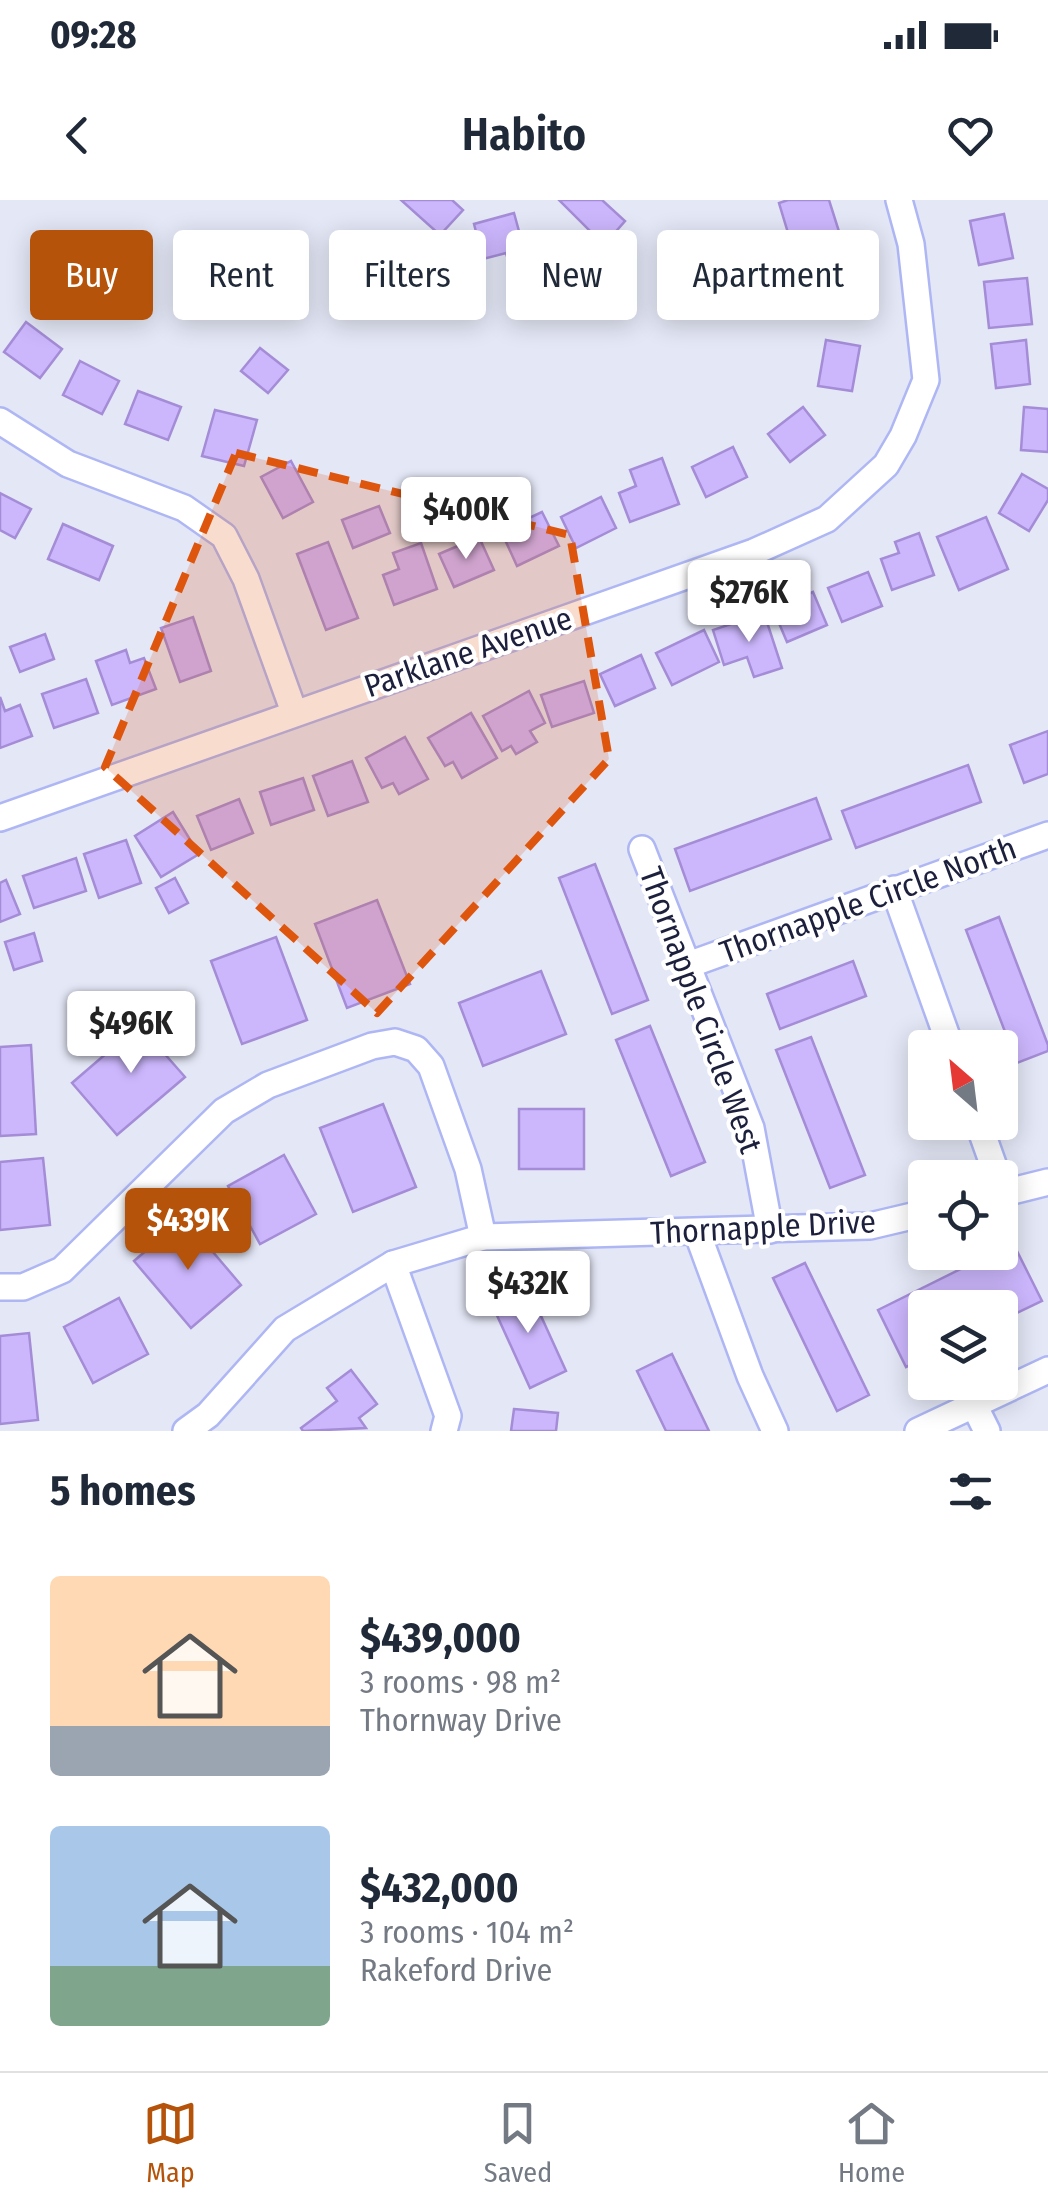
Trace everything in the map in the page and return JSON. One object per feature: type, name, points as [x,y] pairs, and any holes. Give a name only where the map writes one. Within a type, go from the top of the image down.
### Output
[{"type":"street","name":"Parklane Avenue","points":[[0,818],[754,552],[827,519],[886,465],[903,436],[926,380],[911,244],[899,200]]},
{"type":"street","points":[[0,421],[68,464],[184,508],[224,536],[246,578],[294,712]]},
{"type":"street","name":"Thornapple Circle North","points":[[688,964],[1048,835]]},
{"type":"street","name":"Thornapple Circle West","points":[[642,849],[751,1128],[770,1230]]},
{"type":"street","points":[[894,889],[945,1030]]},
{"type":"street","points":[[0,1287],[23,1287],[62,1270],[224,1111],[268,1085],[372,1046],[394,1042],[416,1049],[431,1066],[468,1169],[483,1237]]},
{"type":"street","points":[[1018,1185],[1048,1182]]},
{"type":"street","name":"Thornapple Drive","points":[[186,1431],[208,1415],[285,1329],[393,1264],[483,1237],[870,1226],[908,1217]]},
{"type":"street","points":[[697,1232],[775,1431]]},
{"type":"street","points":[[393,1264],[448,1416],[444,1431]]},
{"type":"street","points":[[918,1431],[1048,1370]]},
{"type":"street","points":[[974,1405],[987,1431]]},
{"type":"highlighted area","points":[[236,453],[570,535],[609,759],[377,1013],[105,767]]},
{"type":"building","points":[[401,200],[452,200],[463,210],[445,230],[434,230]]},
{"type":"building","points":[[559,200],[602,200],[625,221],[617,230],[589,230]]},
{"type":"building","points":[[829,200],[839,230],[787,230],[779,203]]},
{"type":"building","points":[[514,213],[519,230],[506,230],[506,253],[486,258],[486,230],[476,230],[474,224]]},
{"type":"building","points":[[1004,214],[1013,258],[979,265],[970,221]]},
{"type":"building","points":[[1027,278],[1032,324],[989,328],[984,282]]},
{"type":"building","points":[[26,322],[62,349],[40,378],[4,352]]},
{"type":"building","points":[[826,340],[860,346],[852,391],[818,386]]},
{"type":"building","points":[[1026,340],[1030,384],[996,388],[991,344]]},
{"type":"building","points":[[260,348],[288,370],[268,393],[241,371]]},
{"type":"building","points":[[80,361],[119,381],[102,414],[63,395]]},
{"type":"building","points":[[138,391],[181,407],[168,440],[125,424]]},
{"type":"building","points":[[803,407],[825,435],[790,462],[768,434]]},
{"type":"building","points":[[1024,407],[1048,409],[1048,452],[1021,450]]},
{"type":"building","points":[[215,410],[257,420],[244,466],[202,456]]},
{"type":"building","points":[[733,447],[747,477],[706,497],[692,467]]},
{"type":"building","points":[[662,458],[679,504],[630,522],[619,493],[636,486],[630,470]]},
{"type":"building","points":[[291,461],[313,502],[283,518],[261,477]]},
{"type":"building","points":[[1022,474],[1048,489],[1048,500],[1029,531],[999,513]]},
{"type":"building","points":[[0,493],[31,509],[15,538],[0,530]]},
{"type":"building","points":[[601,497],[616,528],[576,548],[561,517]]},
{"type":"building","points":[[379,506],[390,533],[353,548],[342,520]]},
{"type":"building","points":[[542,512],[559,546],[517,566],[501,531]]},
{"type":"building","points":[[986,517],[1008,569],[959,590],[937,537]]},
{"type":"building","points":[[63,524],[113,546],[99,580],[48,559]]},
{"type":"building","points":[[919,533],[934,575],[892,590],[881,559],[899,553],[895,542]]},
{"type":"building","points":[[479,537],[494,570],[454,587],[439,554]]},
{"type":"building","points":[[328,542],[358,618],[326,630],[297,554]]},
{"type":"building","points":[[421,543],[437,589],[394,605],[383,575],[399,569],[393,553]]},
{"type":"building","points":[[868,572],[882,606],[842,622],[828,588]]},
{"type":"building","points":[[813,592],[827,625],[787,642],[773,609]]},
{"type":"building","points":[[764,613],[782,668],[754,677],[747,657],[724,665],[713,630]]},
{"type":"building","points":[[193,617],[211,671],[180,682],[161,628]]},
{"type":"building","points":[[704,630],[719,662],[672,685],[656,653]]},
{"type":"building","points":[[45,634],[54,659],[20,672],[10,647]]},
{"type":"building","points":[[126,650],[130,663],[144,658],[156,689],[112,705],[96,661]]},
{"type":"building","points":[[641,655],[655,688],[615,706],[600,674]]},
{"type":"building","points":[[86,679],[98,713],[54,728],[42,694]]},
{"type":"building","points":[[584,681],[594,713],[552,727],[541,695]]},
{"type":"building","points":[[529,691],[545,723],[530,731],[537,742],[516,754],[511,746],[502,751],[483,716]]},
{"type":"building","points":[[0,697],[5,711],[20,705],[32,736],[0,748]]},
{"type":"building","points":[[471,713],[497,758],[462,778],[453,762],[445,766],[428,738]]},
{"type":"building","points":[[1048,731],[1048,774],[1024,783],[1010,745]]},
{"type":"building","points":[[405,737],[428,779],[399,794],[393,783],[382,788],[366,758]]},
{"type":"building","points":[[352,761],[368,802],[328,816],[313,776]]},
{"type":"building","points":[[968,765],[981,802],[856,848],[842,811]]},
{"type":"building","points":[[303,778],[314,810],[271,825],[260,792]]},
{"type":"building","points":[[816,798],[831,839],[690,891],[675,849]]},
{"type":"building","points":[[239,799],[253,833],[211,850],[197,816]]},
{"type":"building","points":[[173,812],[199,854],[161,877],[135,836]]},
{"type":"building","points":[[126,840],[141,883],[99,898],[84,854]]},
{"type":"building","points":[[76,858],[86,891],[34,908],[23,876]]},
{"type":"building","points":[[595,864],[648,1000],[612,1014],[559,878]]},
{"type":"building","points":[[175,878],[188,903],[169,913],[156,888]]},
{"type":"building","points":[[6,880],[20,914],[0,922],[0,883]]},
{"type":"building","points":[[377,900],[410,984],[347,1008],[315,924]]},
{"type":"building","points":[[999,917],[1048,1051],[1018,1063],[1018,1030],[1004,1030],[966,930]]},
{"type":"building","points":[[34,933],[42,961],[14,970],[5,942]]},
{"type":"building","points":[[276,937],[307,1020],[242,1044],[211,961]]},
{"type":"building","points":[[853,961],[866,996],[780,1029],[767,994]]},
{"type":"building","points":[[541,971],[566,1034],[483,1066],[459,1003]]},
{"type":"building","points":[[151,1015],[175,1043],[163,1052],[185,1077],[117,1135],[72,1083]]},
{"type":"building","points":[[650,1026],[705,1162],[671,1176],[616,1040]]},
{"type":"building","points":[[811,1037],[865,1175],[830,1188],[776,1050]]},
{"type":"building","points":[[31,1045],[36,1134],[0,1136],[0,1047]]},
{"type":"building","points":[[383,1104],[416,1187],[353,1212],[320,1128]]},
{"type":"building","points":[[519,1109],[584,1109],[584,1169],[519,1169]]},
{"type":"building","points":[[284,1155],[316,1214],[260,1244],[228,1186]]},
{"type":"building","points":[[43,1158],[50,1225],[0,1230],[0,1162]]},
{"type":"building","points":[[184,1218],[241,1285],[191,1328],[134,1261]]},
{"type":"building","points":[[1018,1253],[1042,1301],[1018,1312],[1018,1290],[918,1290],[959,1270],[1018,1270]]},
{"type":"building","points":[[805,1263],[869,1395],[837,1411],[773,1278]]},
{"type":"building","points":[[526,1283],[566,1371],[530,1388],[490,1300]]},
{"type":"building","points":[[908,1295],[908,1366],[906,1367],[878,1310]]},
{"type":"building","points":[[119,1298],[148,1354],[93,1383],[64,1327]]},
{"type":"building","points":[[29,1333],[38,1420],[0,1424],[0,1336]]},
{"type":"building","points":[[672,1354],[709,1431],[666,1431],[637,1371]]},
{"type":"building","points":[[351,1370],[377,1404],[359,1418],[366,1428],[303,1431],[301,1428],[337,1401],[327,1388]]},
{"type":"building","points":[[514,1409],[558,1413],[556,1431],[511,1431]]}]
